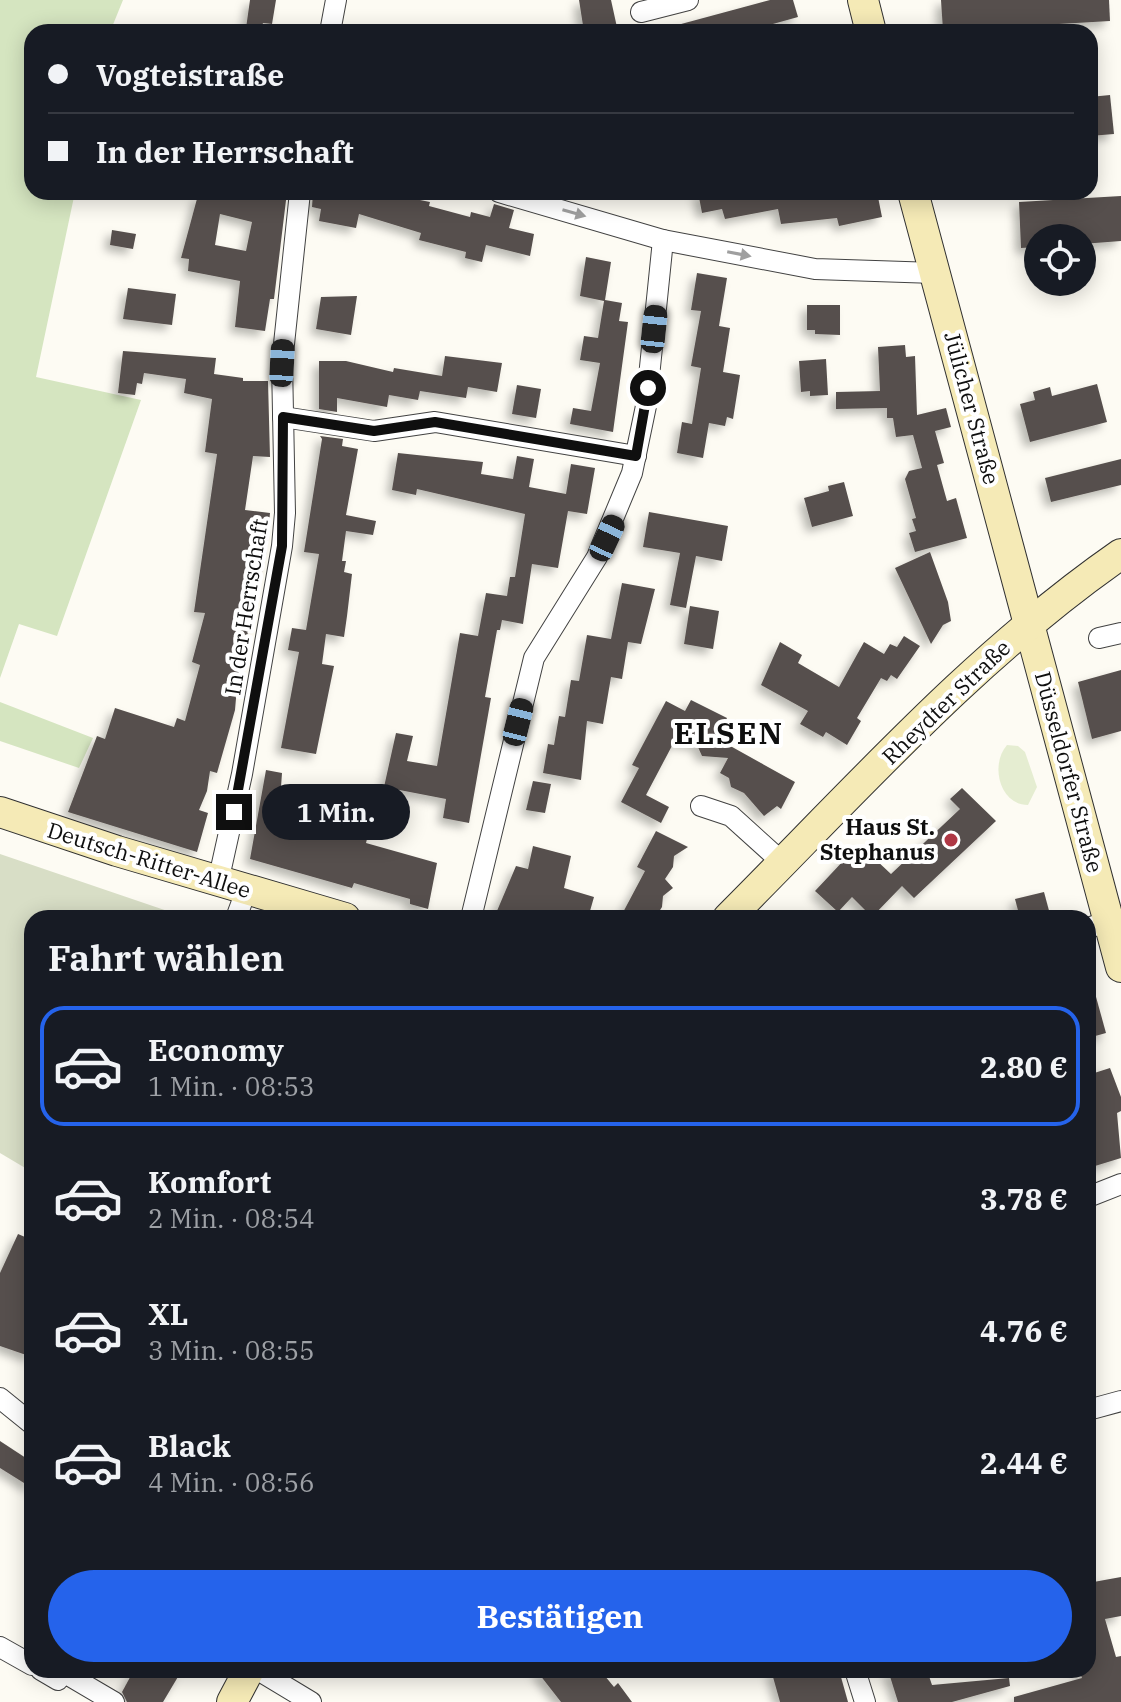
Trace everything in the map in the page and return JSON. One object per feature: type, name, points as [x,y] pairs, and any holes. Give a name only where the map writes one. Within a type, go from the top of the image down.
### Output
[{"type":"street","points":[[332,24],[336,0]]},
{"type":"street","points":[[642,15],[688,0]]},
{"type":"street","points":[[863,0],[869,24]]},
{"type":"street","name":"In der Herrschaft","points":[[233,897],[239,787],[282,546],[283,336],[299,200]]},
{"type":"street","points":[[526,200],[663,240],[815,269],[935,273]]},
{"type":"street","name":"Jülicher Straße","points":[[915,200],[1030,623]]},
{"type":"street","points":[[473,910],[534,658],[607,538],[636,456],[647,397],[663,240]]},
{"type":"street","points":[[283,417],[374,431],[435,422],[636,456]]},
{"type":"street","name":"Rheydter Straße","points":[[736,910],[942,702],[1030,623],[1121,554]]},
{"type":"street","name":"Düsseldorfer Straße","points":[[1030,623],[1095,910]]},
{"type":"street","points":[[1099,638],[1121,633]]},
{"type":"street","points":[[701,806],[731,816],[783,863]]},
{"type":"street","name":"Deutsch-Ritter-Allee","points":[[0,812],[233,897],[302,910]]},
{"type":"street","name":"Düsseldorfer Straße","points":[[1098,924],[1121,967]]},
{"type":"street","points":[[1096,1194],[1121,1184]]},
{"type":"street","points":[[0,1398],[24,1418]]},
{"type":"street","points":[[1096,1408],[1121,1401]]},
{"type":"street","points":[[0,1647],[24,1660]]},
{"type":"street","points":[[73,1678],[114,1702]]},
{"type":"street","points":[[232,1702],[245,1678]]},
{"type":"street","points":[[271,1678],[311,1702]]},
{"type":"street","points":[[858,1678],[865,1702]]},
{"type":"green space","points":[[0,0],[123,0],[113,24],[24,24],[24,200],[73,200],[36,377],[141,400],[57,636],[19,624],[0,678]]},
{"type":"green space","points":[[0,702],[93,738],[79,768],[0,741]]},
{"type":"green space","points":[[1007,745],[1018,746],[1025,752],[1037,787],[1028,805],[1010,798],[1000,782],[999,762]]},
{"type":"green space","points":[[0,854],[164,910],[24,910],[24,1167],[0,1153]]},
{"type":"building","points":[[250,0],[276,0],[272,24],[247,24]]},
{"type":"building","points":[[579,0],[611,0],[616,24],[583,24]]},
{"type":"building","points":[[770,0],[793,0],[798,17],[773,24],[681,24]]},
{"type":"building","points":[[941,0],[1109,0],[1110,21],[943,24]]},
{"type":"building","points":[[1110,95],[1114,134],[1098,135],[1098,96]]},
{"type":"building","points":[[1121,196],[1121,241],[1096,243],[1096,224],[1024,224],[1024,248],[1021,248],[1019,202],[1098,200],[1098,197]]},
{"type":"building","points":[[197,200],[286,200],[274,299],[270,299],[265,331],[235,327],[240,281],[188,271],[189,259],[181,258]],"holes":[[[220,214],[252,222],[246,251],[215,245]]]},
{"type":"building","points":[[312,200],[420,200],[430,202],[429,206],[470,217],[471,212],[490,217],[494,204],[514,210],[509,228],[534,234],[530,256],[486,245],[482,262],[465,258],[466,252],[419,240],[421,233],[359,214],[356,228],[319,221],[321,209],[312,207]]},
{"type":"building","points":[[700,200],[879,200],[882,217],[839,226],[837,218],[781,224],[778,209],[725,219],[722,209],[702,213]]},
{"type":"building","points":[[112,230],[136,234],[133,249],[110,245]]},
{"type":"building","points":[[586,257],[611,262],[605,300],[622,303],[619,321],[628,322],[613,432],[570,424],[573,408],[591,411],[600,363],[580,360],[584,336],[598,338],[604,301],[580,296]]},
{"type":"building","points":[[697,273],[727,278],[719,326],[730,328],[723,372],[740,375],[733,419],[727,417],[725,426],[709,423],[703,458],[677,453],[682,422],[692,424],[701,368],[691,366],[701,311],[691,310]]},
{"type":"building","points":[[128,288],[176,294],[172,325],[123,319]]},
{"type":"building","points":[[357,296],[351,335],[316,329],[321,297]]},
{"type":"building","points":[[807,305],[840,305],[840,335],[815,334],[815,330],[807,330]]},
{"type":"building","points":[[905,345],[906,357],[915,356],[917,415],[946,408],[951,427],[935,431],[944,463],[937,465],[947,501],[956,498],[967,538],[915,552],[909,533],[916,531],[912,519],[916,518],[905,479],[909,471],[922,468],[913,435],[896,437],[893,418],[887,418],[887,408],[836,409],[836,392],[880,391],[878,347]]},
{"type":"building","points":[[123,351],[216,358],[214,374],[243,378],[243,381],[268,381],[270,457],[253,456],[245,510],[270,513],[266,555],[238,675],[235,710],[217,773],[210,771],[207,791],[199,810],[208,813],[197,852],[68,812],[97,736],[105,739],[115,708],[174,727],[177,718],[185,721],[200,665],[192,662],[205,613],[194,612],[217,454],[205,452],[212,399],[184,393],[186,379],[144,373],[142,384],[137,383],[135,395],[118,393]]},
{"type":"building","points":[[445,356],[502,363],[497,392],[468,387],[466,398],[420,391],[418,400],[389,395],[387,407],[337,398],[337,412],[319,409],[319,361],[346,361],[393,372],[394,368],[442,376]]},
{"type":"building","points":[[826,359],[828,395],[810,396],[810,391],[801,392],[799,361]]},
{"type":"building","points":[[1097,384],[1107,422],[1030,442],[1020,404],[1035,400],[1033,392],[1050,387],[1052,396]]},
{"type":"building","points":[[517,385],[541,389],[536,418],[512,414]]},
{"type":"building","points":[[320,436],[343,439],[342,446],[358,449],[346,515],[376,521],[373,535],[346,531],[342,561],[346,561],[344,572],[352,574],[347,616],[344,637],[326,634],[322,664],[334,666],[316,754],[281,748],[299,652],[288,650],[292,628],[306,630],[319,554],[304,552]]},
{"type":"building","points":[[398,453],[483,462],[481,474],[513,479],[517,456],[534,459],[529,487],[566,494],[571,464],[595,468],[587,514],[568,511],[558,568],[532,564],[523,624],[502,620],[500,630],[497,630],[485,697],[491,698],[469,823],[443,818],[446,799],[384,787],[396,733],[413,736],[407,761],[437,766],[460,633],[478,636],[486,593],[507,596],[510,577],[515,577],[525,514],[417,489],[416,495],[392,490]]},
{"type":"building","points":[[1121,459],[1121,485],[1051,502],[1045,478]]},
{"type":"building","points":[[844,482],[853,516],[812,527],[804,498],[829,491],[828,486]]},
{"type":"building","points":[[649,512],[728,526],[722,561],[696,556],[686,608],[670,605],[680,553],[643,547]]},
{"type":"building","points":[[930,552],[948,602],[951,621],[943,625],[931,644],[895,568]]},
{"type":"building","points":[[622,583],[655,589],[641,644],[628,642],[622,679],[611,677],[603,724],[587,721],[581,780],[543,773],[548,744],[554,745],[559,716],[565,717],[571,680],[579,681],[587,635],[611,639]]},
{"type":"building","points":[[690,606],[719,611],[713,649],[684,644]]},
{"type":"building","points":[[904,636],[920,646],[897,679],[891,675],[887,681],[881,678],[857,718],[861,721],[847,745],[826,732],[823,737],[800,724],[808,711],[761,685],[780,642],[802,655],[798,663],[839,687],[864,642],[884,654],[890,644],[897,647]]},
{"type":"building","points":[[1121,670],[1121,731],[1092,739],[1078,682]]},
{"type":"building","points":[[691,700],[727,718],[721,730],[730,735],[725,743],[795,782],[781,809],[777,806],[764,816],[744,793],[731,787],[729,778],[720,773],[728,758],[702,756],[697,745],[674,742],[646,795],[669,807],[661,823],[621,802],[639,768],[632,765],[666,701],[685,711]]},
{"type":"building","points":[[266,770],[282,773],[280,801],[296,806],[294,813],[335,824],[337,810],[372,819],[366,843],[437,863],[428,909],[410,904],[410,899],[354,883],[352,888],[250,859]]},
{"type":"building","points":[[533,781],[551,784],[545,813],[526,810]]},
{"type":"building","points":[[962,788],[996,821],[914,898],[902,886],[879,910],[865,910],[852,897],[840,910],[836,910],[815,891],[859,844],[891,874],[960,809],[950,799]]},
{"type":"building","points":[[656,831],[688,847],[674,856],[673,867],[665,879],[673,888],[663,896],[660,910],[624,910],[645,871],[637,867]]},
{"type":"building","points":[[533,846],[571,856],[564,888],[594,897],[590,910],[497,910],[516,866],[528,869]]},
{"type":"building","points":[[1044,892],[1049,910],[1018,910],[1015,899]]},
{"type":"building","points":[[1096,997],[1106,1033],[1096,1036]]},
{"type":"building","points":[[1110,1068],[1121,1097],[1121,1111],[1117,1113],[1121,1158],[1096,1166],[1096,1072]]},
{"type":"building","points":[[18,1234],[24,1237],[24,1354],[0,1346],[0,1273]]},
{"type":"building","points":[[0,1441],[24,1457],[24,1483],[0,1468]]},
{"type":"building","points":[[1121,1577],[1121,1616],[1105,1619],[1116,1657],[1121,1656],[1121,1702],[1014,1702],[1014,1697],[1082,1678],[1096,1678],[1096,1582]]},
{"type":"building","points":[[130,1678],[177,1678],[163,1702],[127,1702],[122,1692]]},
{"type":"building","points":[[542,1678],[607,1678],[614,1687],[618,1683],[632,1702],[561,1702]]},
{"type":"building","points":[[773,1678],[841,1678],[848,1702],[780,1702]]},
{"type":"building","points":[[890,1678],[930,1678],[932,1685],[1009,1678],[1010,1686],[952,1702],[898,1702]]},
{"type":"place","name":"Haus St. Stephanus","points":[[951,840]]},
{"type":"district","name":"ELSEN","points":[[729,734]]},
{"type":"route","points":[[234,812],[284,530],[283,417],[374,431],[424,421],[435,422],[636,456],[648,388]]}]
